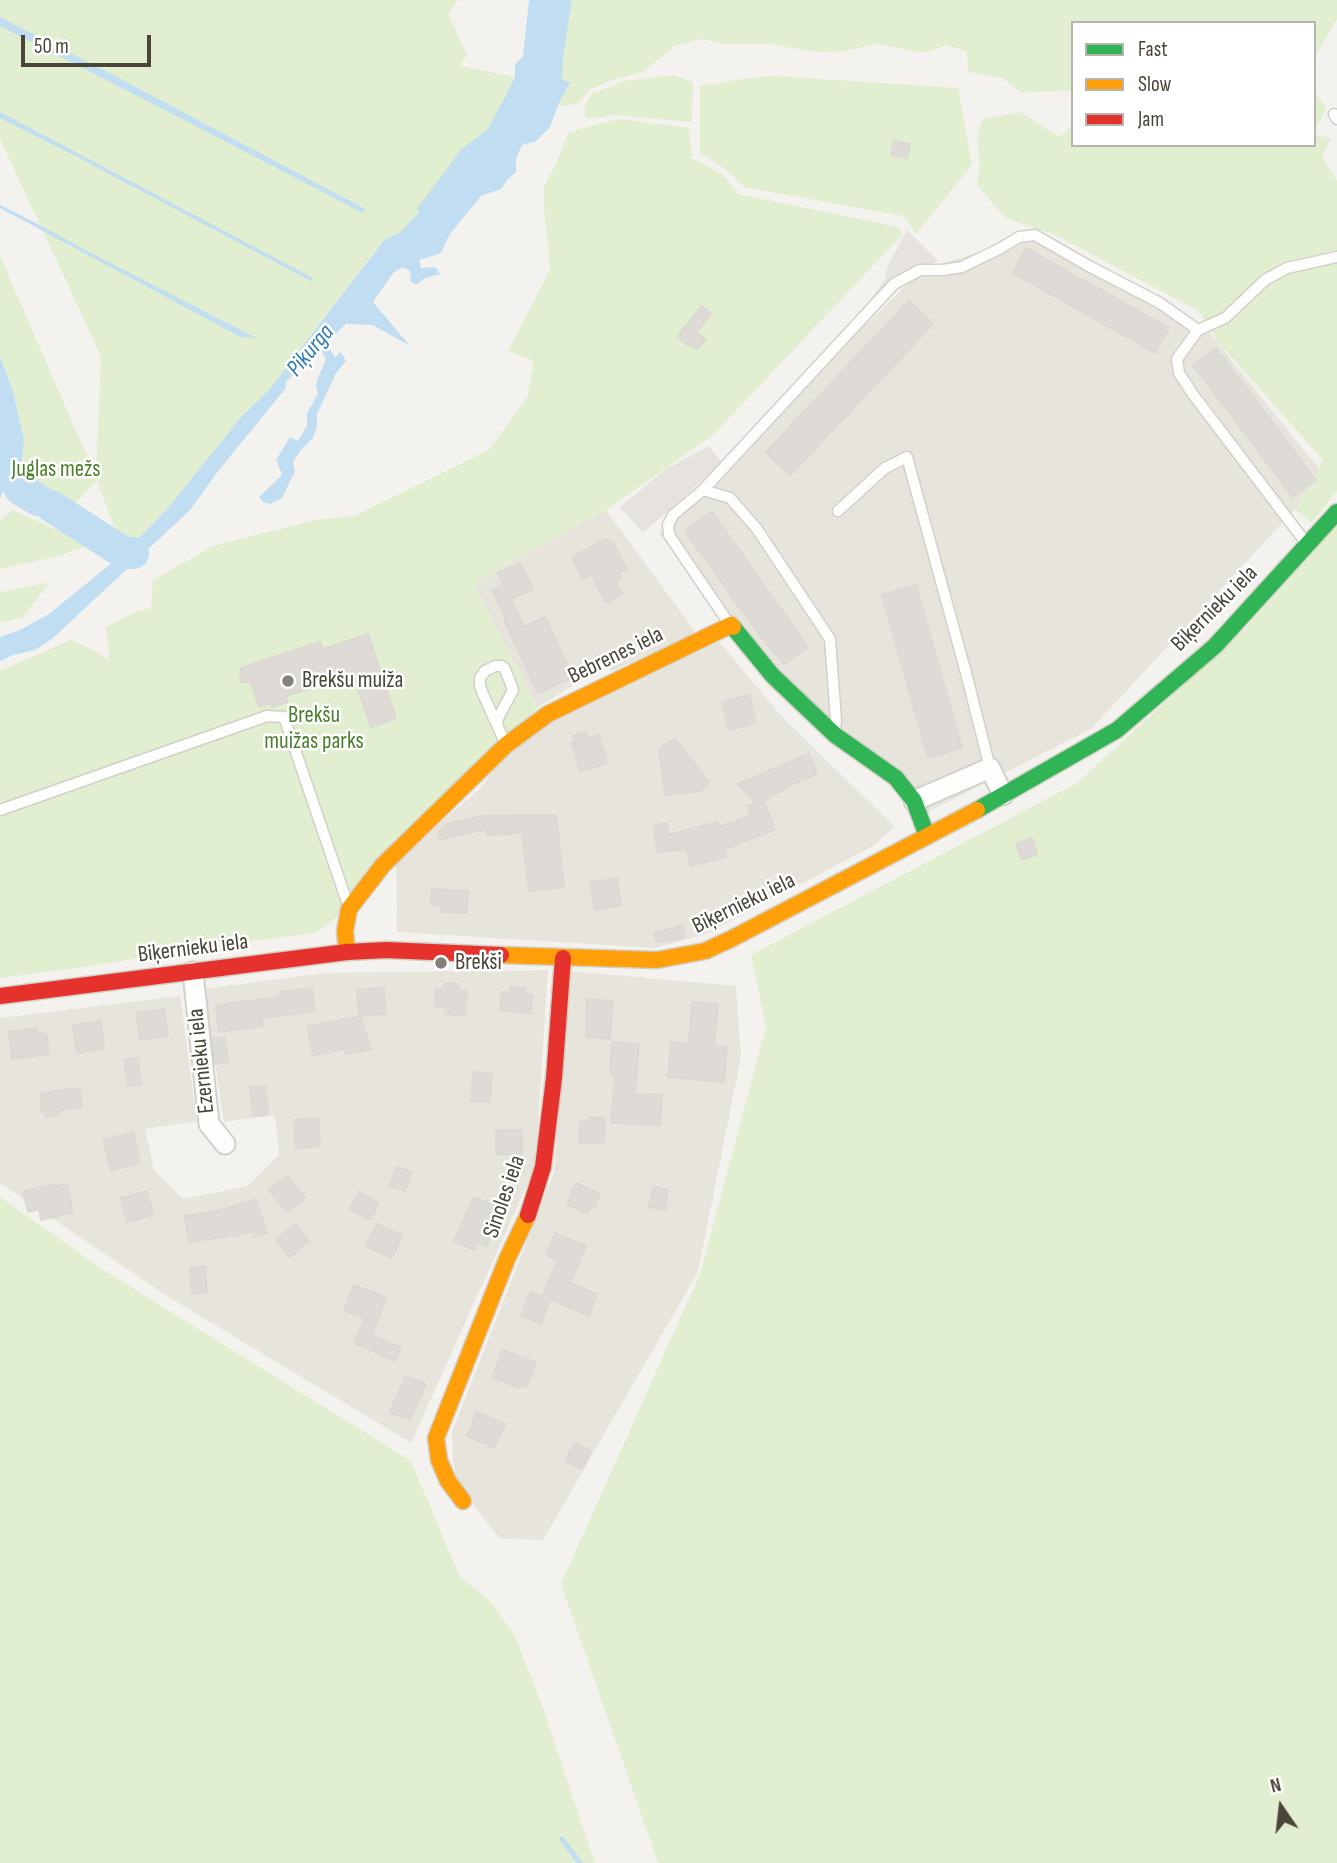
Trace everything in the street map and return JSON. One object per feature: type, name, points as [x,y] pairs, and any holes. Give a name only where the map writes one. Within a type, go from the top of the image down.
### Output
[{"type":"main road","name":"Biķernieku iela","points":[[0,996],[347,952],[386,950],[657,960],[705,951],[927,836],[1117,730],[1215,646],[1337,512]]},
{"type":"main road","points":[[731,625],[772,675],[835,735],[896,778],[914,801],[927,836]]},
{"type":"main road","name":"Bebrenes iela","points":[[349,909],[383,865],[506,745],[548,714],[731,625]]},
{"type":"main road","points":[[347,952],[345,931],[349,909]]},
{"type":"main road","name":"Sinoles iela","points":[[463,1501],[448,1481],[439,1460],[436,1438],[507,1259],[531,1208],[543,1167],[554,1078],[562,958]]},
{"type":"street","points":[[914,801],[990,768],[1003,795]]},
{"type":"street","name":"Ezernieku iela","points":[[193,972],[209,1124],[225,1143]]},
{"type":"lane","points":[[731,625],[669,535],[668,525],[673,515],[703,490],[894,284],[920,270],[962,267],[1019,237],[1035,235],[1160,303],[1198,330]]},
{"type":"lane","points":[[1307,545],[1192,393],[1179,373],[1177,359],[1198,330],[1225,318],[1265,280],[1287,268],[1337,257]]},
{"type":"lane","points":[[838,511],[885,468],[907,457],[990,768]]},
{"type":"lane","points":[[703,490],[730,498],[757,529],[830,639],[835,735]]},
{"type":"lane","points":[[498,727],[497,720],[513,690],[502,666],[485,671],[480,678],[483,694],[506,745]]},
{"type":"lane","points":[[0,810],[267,716],[284,717],[349,909]]},
{"type":"shaded area","points":[[907,230],[938,261],[919,267],[867,318],[861,313],[885,279],[887,267]]},
{"type":"shaded area","points":[[1037,235],[1208,331],[1329,481],[1295,509],[1091,729],[926,813],[773,672],[659,533],[691,494],[923,269]]},
{"type":"shaded area","points":[[709,446],[722,463],[643,533],[620,507],[666,469]]},
{"type":"shaded area","points":[[606,510],[696,633],[612,671],[607,664],[537,708],[474,584]]},
{"type":"shaded area","points":[[719,642],[784,719],[895,827],[873,846],[706,934],[655,948],[397,932],[396,865],[482,787],[501,758],[549,724]]},
{"type":"shaded area","points":[[548,970],[535,1167],[411,1443],[167,1296],[0,1183],[0,1018],[180,996],[197,1121],[145,1129],[154,1170],[183,1199],[248,1186],[279,1155],[275,1115],[224,1122],[204,989],[324,973]]},
{"type":"shaded area","points":[[569,971],[736,986],[741,1057],[698,1272],[543,1540],[499,1538],[458,1485],[452,1432],[554,1172]]},
{"type":"green space","name":"Juglas mežs","points":[[0,0],[458,0],[448,14],[467,55],[460,66],[515,77],[488,129],[478,136],[418,210],[421,212],[399,233],[383,240],[269,390],[242,416],[167,509],[124,553],[97,480],[69,510],[27,496],[21,476],[24,439],[12,388],[0,357],[0,256],[96,477],[101,356],[0,139]]},
{"type":"green space","points":[[572,0],[1337,0],[1337,19],[1316,56],[1316,21],[1071,21],[1071,90],[1022,93],[1003,78],[968,72],[967,51],[946,45],[925,53],[878,44],[843,51],[817,52],[768,44],[725,44],[701,39],[674,46],[643,72],[609,81],[589,90],[579,103],[567,106],[558,105],[570,84],[562,79]]},
{"type":"green space","points":[[674,75],[693,82],[692,122],[612,115],[586,118],[584,107],[593,92],[624,81]]},
{"type":"green space","points":[[773,76],[958,88],[972,165],[916,234],[904,216],[744,187],[727,170],[700,153],[700,86]]},
{"type":"green space","points":[[1316,93],[1326,109],[1316,128]]},
{"type":"green space","points":[[1021,112],[1059,137],[1071,127],[1071,147],[1316,147],[1316,135],[1331,138],[1322,157],[1337,181],[1337,491],[1311,523],[1295,509],[1323,460],[1217,341],[1199,311],[1055,235],[1004,217],[977,185],[980,164],[977,135],[983,119]]},
{"type":"green space","name":"Brekšu muižas parks","points":[[618,119],[689,128],[692,158],[723,175],[738,194],[898,227],[903,234],[713,435],[606,510],[474,584],[537,708],[334,920],[315,933],[201,947],[92,966],[0,978],[0,671],[71,640],[109,660],[106,627],[135,612],[151,608],[153,580],[213,546],[315,520],[354,516],[489,450],[528,396],[534,361],[508,351],[550,270],[544,186],[569,132]]},
{"type":"green space","points":[[12,510],[91,545],[55,557],[0,569],[0,521]]},
{"type":"green space","points":[[1337,524],[1337,1863],[658,1863],[561,1584],[700,1274],[766,1027],[751,955],[1077,783],[1244,630]]},
{"type":"green space","points":[[50,582],[23,617],[0,623],[0,592]]},
{"type":"green space","points":[[0,1197],[105,1271],[411,1461],[459,1575],[493,1604],[516,1638],[544,1711],[595,1863],[0,1863]]},
{"type":"water","name":"Piķurga","points":[[529,0],[572,0],[562,79],[570,83],[550,127],[536,141],[522,145],[516,159],[516,172],[501,189],[481,196],[450,234],[441,253],[419,260],[421,268],[435,267],[440,274],[425,278],[416,285],[410,281],[411,272],[401,268],[393,273],[373,302],[410,346],[373,325],[346,324],[326,343],[335,357],[341,352],[346,361],[336,373],[317,414],[317,427],[313,438],[293,462],[295,471],[282,498],[270,504],[259,497],[282,475],[276,460],[290,437],[298,441],[307,426],[307,413],[318,394],[316,385],[326,359],[320,348],[286,382],[285,389],[190,510],[52,639],[35,650],[0,661],[0,637],[20,630],[49,614],[124,553],[167,509],[242,416],[269,390],[384,240],[399,233],[420,212],[417,209],[461,150],[488,129],[515,77],[515,65],[523,56]]},
{"type":"water","points":[[0,17],[365,209],[363,213],[0,26]]},
{"type":"water","points":[[0,112],[313,278],[311,281],[0,118]]},
{"type":"water","points":[[0,205],[256,338],[241,337],[0,208]]},
{"type":"water","points":[[0,357],[12,388],[24,439],[21,476],[24,484],[14,492],[8,488],[0,498]]},
{"type":"building","points":[[894,141],[910,144],[907,158],[891,155]]},
{"type":"building","points":[[1026,248],[1169,328],[1155,353],[1013,273]]},
{"type":"building","points":[[909,301],[933,324],[790,475],[766,452]]},
{"type":"building","points":[[702,306],[711,313],[697,332],[706,339],[697,349],[677,337]]},
{"type":"building","points":[[1216,348],[1316,480],[1293,497],[1193,365]]},
{"type":"building","points":[[712,512],[808,647],[784,664],[755,629],[685,531]]},
{"type":"building","points":[[606,539],[611,540],[627,569],[619,573],[622,578],[615,580],[623,594],[606,603],[591,574],[583,579],[572,557]]},
{"type":"building","points":[[520,563],[533,589],[511,599],[524,627],[545,617],[573,677],[538,693],[492,590],[503,585],[498,573]]},
{"type":"building","points":[[916,585],[962,748],[928,758],[882,595]]},
{"type":"building","name":"Brekšu muiža","points":[[368,634],[396,718],[371,727],[354,677],[286,696],[287,702],[272,707],[271,703],[259,707],[251,682],[240,682],[241,668],[320,642],[323,649]]},
{"type":"building","points":[[749,695],[756,723],[729,730],[722,702]]},
{"type":"building","points":[[586,732],[588,738],[599,735],[607,763],[580,771],[572,743],[575,742],[573,736]]},
{"type":"building","points":[[674,738],[709,782],[700,791],[665,795],[659,750]]},
{"type":"building","points":[[809,754],[817,774],[764,801],[775,830],[724,849],[726,857],[691,866],[686,849],[657,852],[654,825],[667,823],[668,835],[717,822],[718,828],[751,815],[747,806],[757,802],[738,784]]},
{"type":"building","points":[[556,815],[564,887],[529,891],[522,833],[487,835],[487,829],[440,839],[439,832],[448,824],[482,816]]},
{"type":"building","points":[[1032,838],[1037,854],[1022,860],[1016,844]]},
{"type":"building","points":[[617,878],[621,905],[595,910],[590,883]]},
{"type":"building","points":[[432,889],[468,891],[467,913],[441,912],[442,905],[431,905]]},
{"type":"building","points":[[682,925],[685,938],[657,942],[654,933]]},
{"type":"building","points":[[445,983],[459,984],[458,990],[467,991],[464,1016],[445,1014],[446,1007],[435,1006],[436,988],[444,989]]},
{"type":"building","points":[[510,987],[525,988],[524,994],[532,995],[531,1013],[500,1010],[502,992],[510,993]]},
{"type":"building","points":[[312,988],[315,1011],[262,1018],[263,1026],[219,1032],[216,1005],[280,997],[280,992]]},
{"type":"building","points":[[384,988],[385,1014],[359,1016],[357,990]]},
{"type":"building","points":[[587,999],[613,1001],[610,1039],[586,1037]]},
{"type":"building","points":[[692,1002],[718,1004],[714,1046],[727,1047],[724,1082],[668,1077],[671,1042],[689,1044]]},
{"type":"building","points":[[164,1009],[168,1036],[140,1040],[136,1013]]},
{"type":"building","points":[[360,1017],[372,1049],[345,1054],[345,1049],[313,1055],[307,1026]]},
{"type":"building","points":[[101,1021],[104,1048],[77,1053],[73,1025]]},
{"type":"building","points":[[36,1028],[37,1034],[46,1033],[49,1054],[12,1059],[9,1032]]},
{"type":"building","points":[[225,1038],[228,1062],[215,1064],[212,1039]]},
{"type":"building","points":[[612,1042],[639,1044],[635,1094],[662,1095],[660,1125],[611,1123],[615,1074],[610,1074]]},
{"type":"building","points":[[138,1058],[141,1084],[128,1086],[124,1060]]},
{"type":"building","points":[[473,1072],[492,1073],[490,1102],[471,1101]]},
{"type":"building","points":[[265,1086],[268,1115],[253,1116],[250,1087]]},
{"type":"building","points":[[80,1088],[82,1107],[59,1110],[59,1115],[45,1117],[40,1093]]},
{"type":"building","points":[[318,1118],[320,1146],[296,1148],[294,1120]]},
{"type":"building","points":[[589,1118],[605,1118],[604,1143],[579,1143],[580,1120],[588,1121]]},
{"type":"building","points":[[496,1130],[522,1130],[522,1154],[496,1154]]},
{"type":"building","points":[[133,1132],[140,1163],[111,1171],[103,1140]]},
{"type":"building","points":[[396,1167],[412,1172],[405,1191],[390,1186]]},
{"type":"building","points":[[287,1176],[305,1198],[287,1212],[269,1190]]},
{"type":"building","points":[[576,1183],[600,1194],[594,1208],[590,1207],[587,1213],[567,1204]]},
{"type":"building","points":[[67,1184],[73,1212],[41,1220],[39,1209],[28,1212],[23,1191]]},
{"type":"building","points":[[653,1187],[668,1190],[665,1210],[649,1207]]},
{"type":"building","points":[[147,1191],[153,1215],[127,1222],[121,1198]]},
{"type":"building","points":[[359,1192],[379,1203],[370,1220],[350,1209]]},
{"type":"building","points":[[474,1197],[503,1209],[486,1247],[478,1243],[474,1250],[454,1241]]},
{"type":"building","points":[[256,1199],[267,1233],[254,1237],[252,1231],[234,1237],[189,1242],[185,1216],[221,1210]]},
{"type":"building","points":[[295,1224],[309,1241],[290,1257],[276,1240]]},
{"type":"building","points":[[376,1224],[402,1235],[392,1258],[366,1246]]},
{"type":"building","points":[[555,1233],[586,1246],[570,1283],[597,1294],[589,1316],[550,1299],[541,1324],[521,1316],[530,1292],[542,1296],[558,1260],[546,1255]]},
{"type":"building","points":[[205,1266],[207,1292],[192,1294],[190,1268]]},
{"type":"building","points":[[354,1285],[386,1297],[372,1335],[401,1348],[395,1361],[354,1343],[365,1318],[344,1311]]},
{"type":"building","points":[[503,1350],[536,1363],[526,1387],[520,1385],[519,1388],[492,1377]]},
{"type":"building","points":[[406,1376],[426,1384],[410,1420],[390,1412]]},
{"type":"building","points":[[477,1412],[505,1424],[494,1448],[467,1436]]},
{"type":"building","points":[[574,1443],[591,1451],[582,1469],[565,1461]]},
{"type":"waterway","points":[[20,489],[38,500]]},
{"type":"waterway","points":[[51,506],[124,553],[133,553]]},
{"type":"waterway","points":[[562,1839],[580,1863]]},
{"type":"traffic: fast","points":[[977,810],[1117,730],[1215,646],[1337,512]]},
{"type":"traffic: fast","points":[[733,627],[772,675],[835,735],[896,778],[914,801],[927,836]]},
{"type":"traffic: slow","points":[[347,952],[345,931],[349,909],[383,865],[506,745],[548,714],[731,625],[733,627]]},
{"type":"traffic: slow","points":[[501,955],[657,960],[705,951],[977,810]]},
{"type":"traffic: slow","points":[[463,1501],[448,1481],[439,1460],[436,1438],[507,1259],[528,1215]]},
{"type":"traffic: jam","points":[[0,996],[347,952],[386,950],[501,955]]},
{"type":"traffic: jam","points":[[528,1215],[543,1167],[554,1078],[563,958]]},
{"type":"place","name":"Brekšu muiža","points":[[288,681]]},
{"type":"place","name":"Brekši","points":[[441,963]]}]
